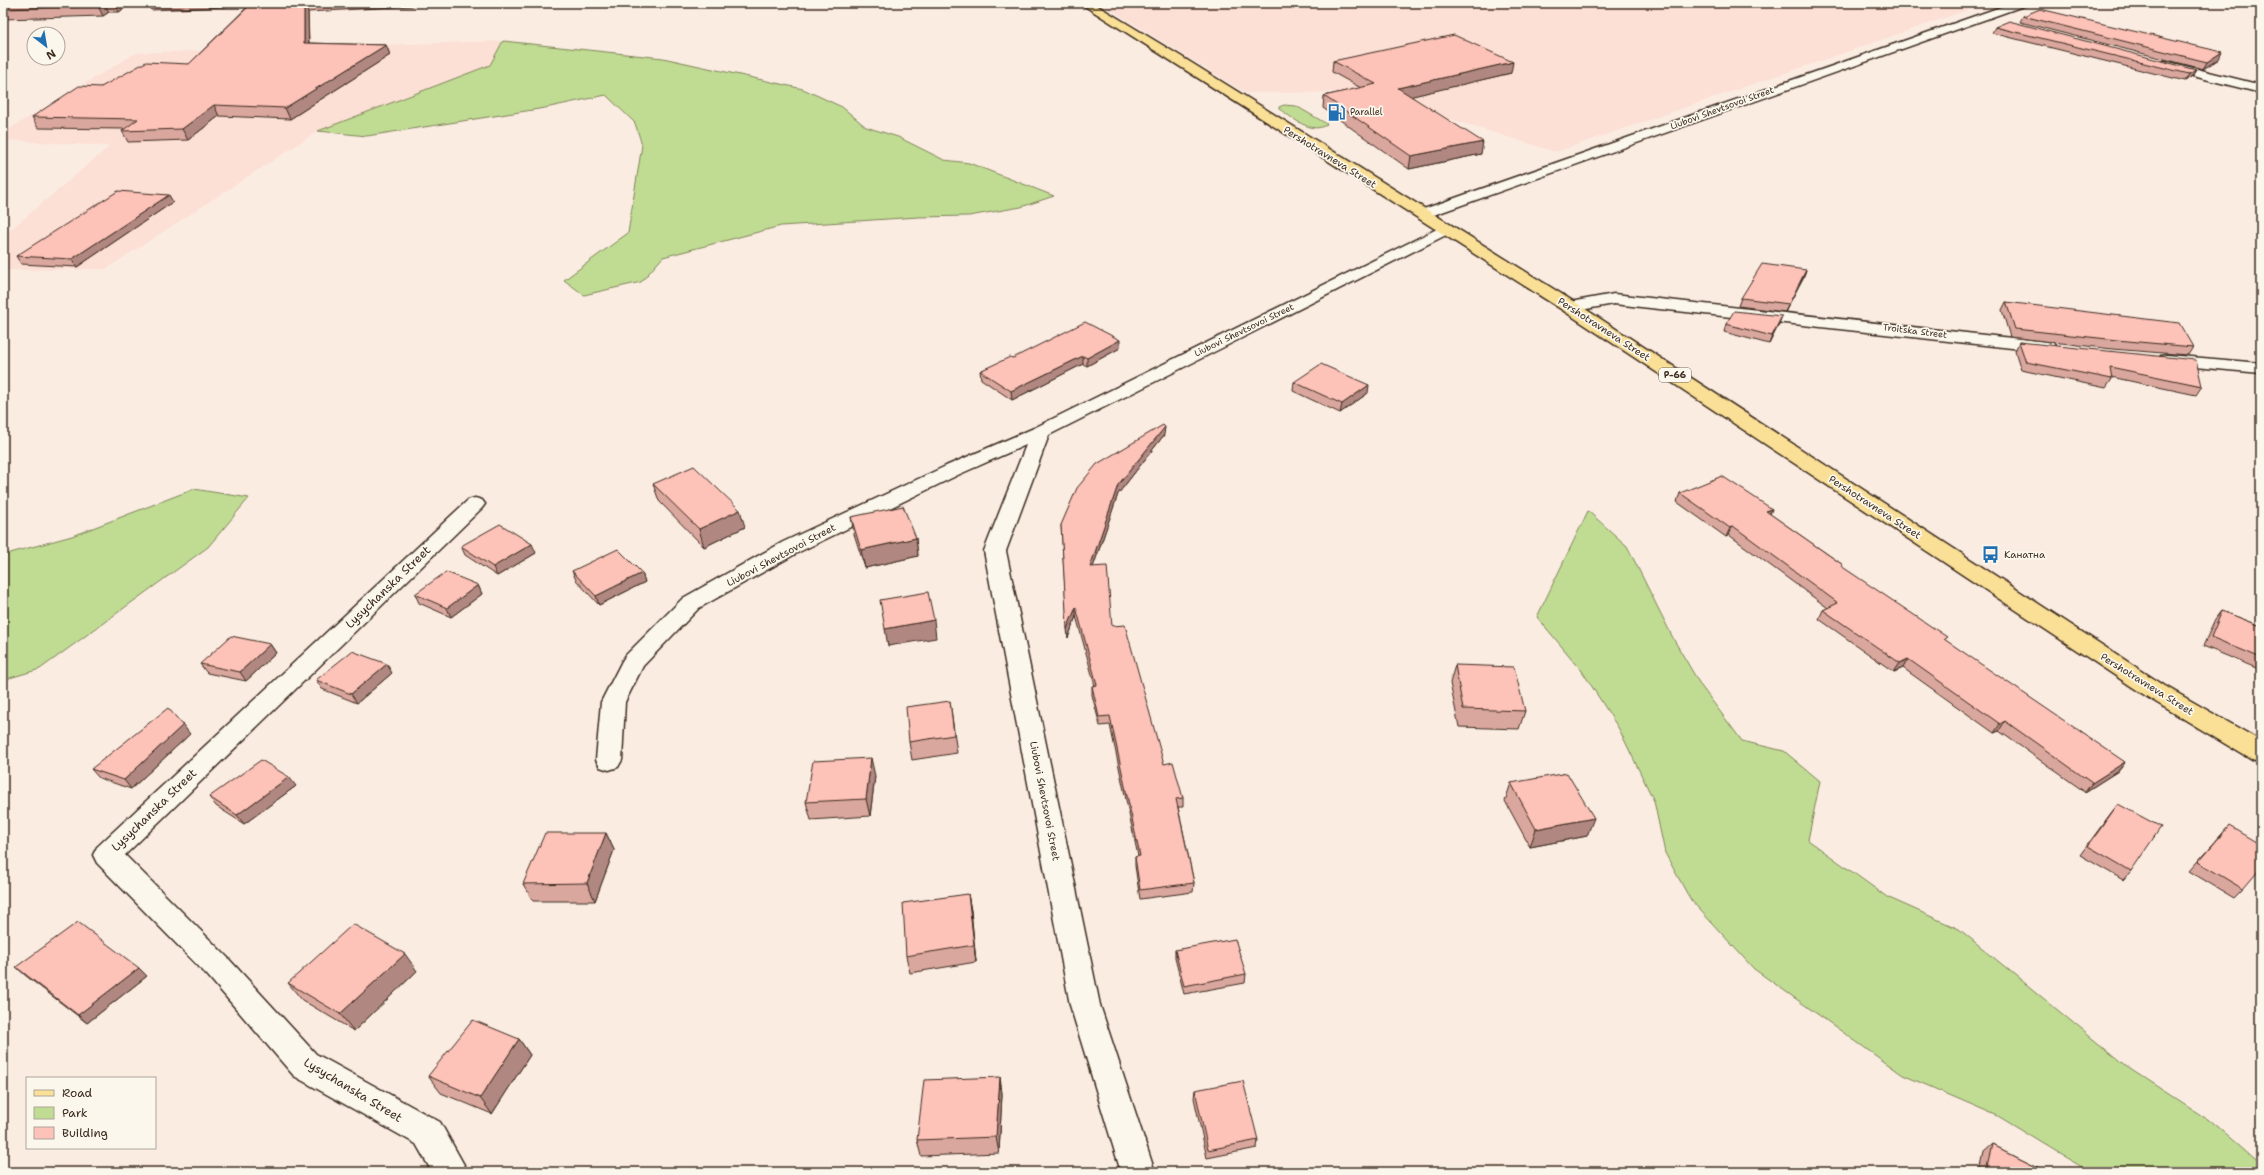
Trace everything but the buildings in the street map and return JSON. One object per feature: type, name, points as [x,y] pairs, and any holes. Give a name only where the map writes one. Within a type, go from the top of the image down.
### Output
[{"type":"main road","name":"Pershotravneva Street","points":[[1085,3],[1570,307],[2157,692],[2261,753]]},
{"type":"street","name":"Liubovi Shevtsovoi Street","points":[[1423,214],[2022,3]]},
{"type":"street","points":[[1983,16],[2006,23]]},
{"type":"street","points":[[2150,61],[2261,89]]},
{"type":"street","name":"Liubovi Shevtsovoi Street","points":[[609,760],[613,702],[634,662],[692,604],[791,547],[953,470],[1041,432],[1447,229]]},
{"type":"street","name":"Troitska Street","points":[[1570,307],[1614,299],[1833,322],[2066,350]]},
{"type":"street","points":[[2151,358],[2261,368]]},
{"type":"street","name":"Liubovi Shevtsovoi Street","points":[[1041,432],[995,551],[1085,1006],[1138,1172]]},
{"type":"street","name":"Lysychanska Street","points":[[451,1172],[428,1133],[305,1065],[218,967],[106,855],[475,504]]},
{"type":"shaded area","points":[[1100,3],[1988,3],[1556,152],[1363,92],[1246,93]]},
{"type":"shaded area","points":[[503,41],[491,65],[318,131],[106,269],[3,270],[3,236],[110,146],[3,140],[3,133],[136,53]]},
{"type":"green space","points":[[503,41],[663,58],[803,89],[842,107],[866,127],[898,137],[944,160],[969,163],[1054,196],[1021,207],[969,216],[918,217],[781,226],[663,257],[641,282],[584,295],[564,280],[628,233],[642,145],[635,123],[606,95],[545,108],[367,136],[318,131],[490,65]]},
{"type":"green space","points":[[1284,105],[1296,106],[1327,124],[1315,128],[1302,124],[1279,109],[1279,107]]},
{"type":"green space","points":[[194,489],[249,498],[208,547],[40,669],[3,680],[3,555],[72,536]]},
{"type":"green space","points":[[1588,511],[1627,546],[1674,640],[1701,686],[1742,741],[1784,751],[1820,781],[1808,840],[1887,897],[1959,929],[2127,1067],[2210,1121],[2260,1164],[2247,1172],[2090,1172],[1998,1116],[1903,1075],[1754,969],[1690,899],[1665,853],[1654,801],[1619,729],[1582,671],[1537,617]]},
{"type":"place","name":"Parallel","points":[[1337,112]]},
{"type":"place","name":"Канатна","points":[[1991,554]]}]
